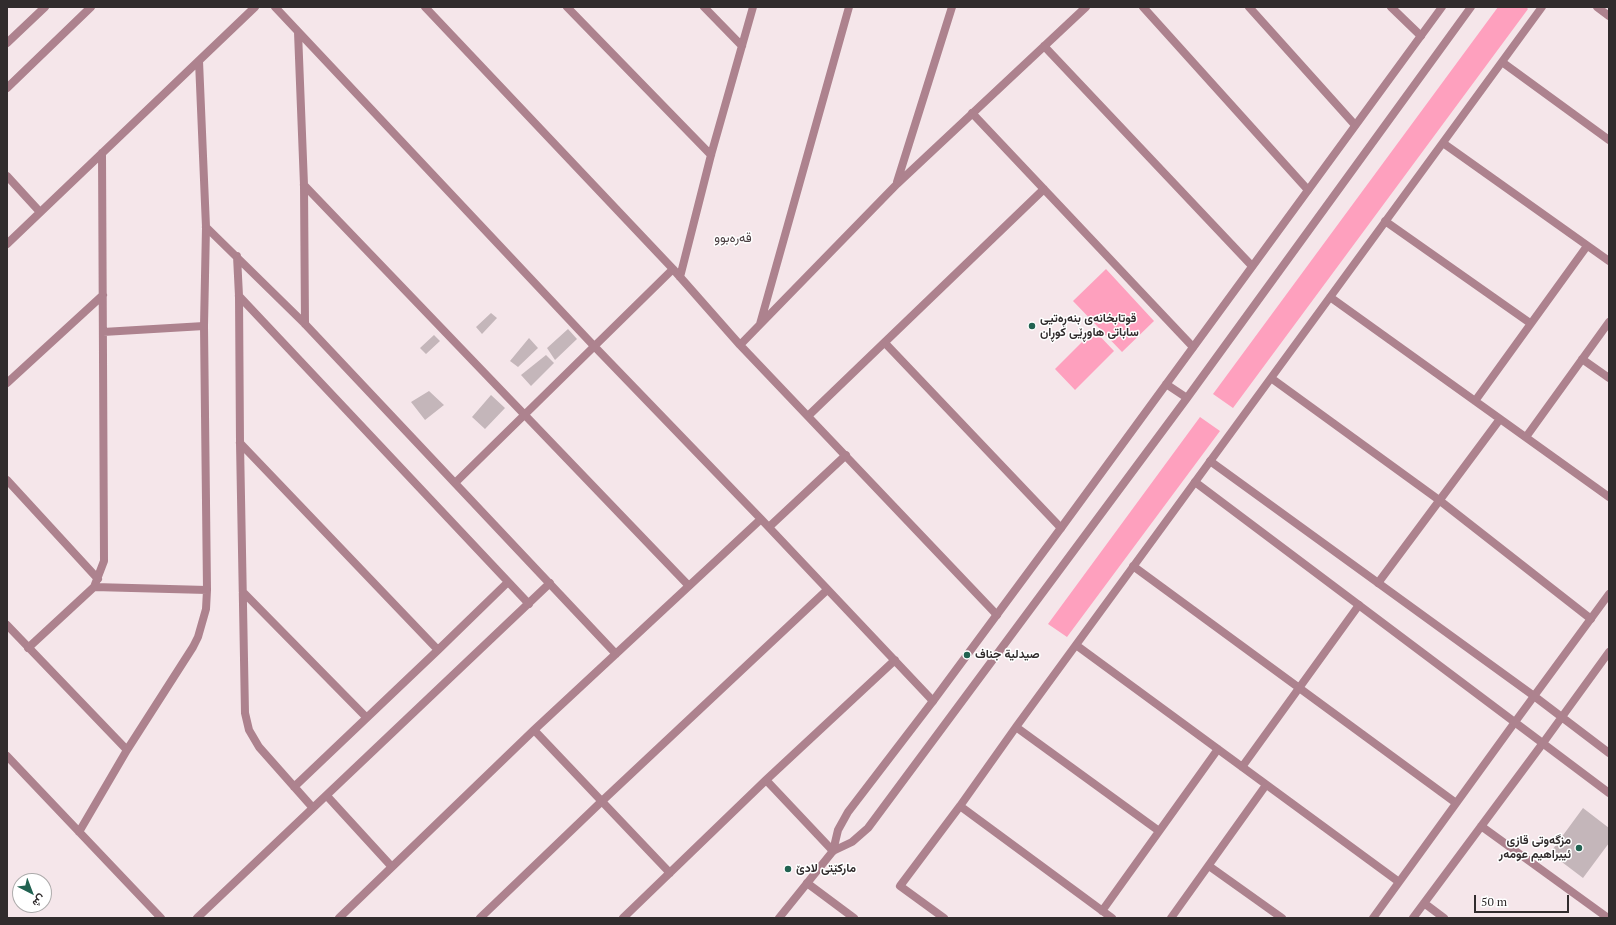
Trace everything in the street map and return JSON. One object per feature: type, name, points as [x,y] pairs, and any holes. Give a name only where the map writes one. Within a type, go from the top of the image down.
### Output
[{"type":"street","points":[[7,43],[45,7]]},
{"type":"street","points":[[7,88],[91,7]]},
{"type":"street","points":[[7,244],[255,7]]},
{"type":"street","points":[[275,7],[594,346],[769,527],[932,701]]},
{"type":"street","points":[[425,7],[673,269],[740,345],[997,615]]},
{"type":"street","points":[[567,7],[711,155]]},
{"type":"street","points":[[704,7],[742,46]]},
{"type":"street","points":[[680,278],[711,155],[753,7]]},
{"type":"street","points":[[760,326],[849,7]]},
{"type":"street","points":[[897,184],[952,7]]},
{"type":"street","points":[[740,345],[897,184],[1086,7]]},
{"type":"street","points":[[1143,7],[1308,190]]},
{"type":"street","points":[[1249,7],[1356,126]]},
{"type":"street","points":[[1391,7],[1421,36]]},
{"type":"street","points":[[779,918],[833,851],[838,830],[848,812],[997,615],[1442,7]]},
{"type":"street","points":[[833,851],[852,842],[868,828],[1187,398],[1472,7]]},
{"type":"street","points":[[944,918],[900,886],[960,806],[1133,566],[1542,7]]},
{"type":"street","points":[[1597,7],[1609,16]]},
{"type":"street","points":[[298,32],[304,185],[305,324]]},
{"type":"street","points":[[1044,46],[1252,266]]},
{"type":"street","points":[[79,832],[127,750],[196,642],[204,619],[207,590],[204,326],[206,227],[199,61]]},
{"type":"street","points":[[1502,62],[1609,140]]},
{"type":"street","points":[[972,113],[1193,347]]},
{"type":"street","points":[[1443,143],[1609,261]]},
{"type":"street","points":[[28,648],[94,587],[104,561],[102,153]]},
{"type":"street","points":[[7,176],[40,212]]},
{"type":"street","points":[[304,185],[690,586]]},
{"type":"street","points":[[808,416],[885,344],[1044,189]]},
{"type":"street","points":[[1385,221],[1530,323]]},
{"type":"street","points":[[206,227],[305,324],[616,654]]},
{"type":"street","points":[[1475,400],[1587,246]]},
{"type":"street","points":[[237,256],[239,296],[244,703],[246,722],[258,747],[313,808]]},
{"type":"street","points":[[455,483],[673,269]]},
{"type":"street","points":[[7,383],[103,295]]},
{"type":"street","points":[[239,296],[529,604]]},
{"type":"street","points":[[1330,297],[1609,497]]},
{"type":"street","points":[[1526,437],[1609,322]]},
{"type":"street","points":[[103,332],[204,326]]},
{"type":"street","points":[[885,344],[1061,528]]},
{"type":"street","points":[[1582,359],[1609,378]]},
{"type":"street","points":[[1271,378],[1439,500],[1591,619]]},
{"type":"street","points":[[1166,384],[1187,398]]},
{"type":"street","points":[[1378,583],[1500,419]]},
{"type":"street","points":[[240,443],[438,650]]},
{"type":"street","points":[[769,527],[846,455]]},
{"type":"street","points":[[1210,461],[1609,752]]},
{"type":"street","points":[[7,480],[98,579]]},
{"type":"street","points":[[1195,482],[1609,793]]},
{"type":"street","points":[[339,918],[534,730],[761,519]]},
{"type":"street","points":[[1133,566],[1456,803]]},
{"type":"street","points":[[294,787],[508,582]]},
{"type":"street","points":[[197,918],[550,583]]},
{"type":"street","points":[[94,587],[207,590]]},
{"type":"street","points":[[480,918],[827,590]]},
{"type":"street","points":[[243,592],[366,717]]},
{"type":"street","points":[[1373,918],[1609,594]]},
{"type":"street","points":[[1242,767],[1359,605]]},
{"type":"street","points":[[7,625],[127,750]]},
{"type":"street","points":[[1076,645],[1399,882]]},
{"type":"street","points":[[1413,918],[1609,652]]},
{"type":"street","points":[[623,918],[766,780],[895,660]]},
{"type":"street","points":[[1016,727],[1159,831]]},
{"type":"street","points":[[534,730],[670,873]]},
{"type":"street","points":[[1102,911],[1218,749]]},
{"type":"street","points":[[7,756],[161,918]]},
{"type":"street","points":[[766,780],[833,851]]},
{"type":"street","points":[[1171,918],[1266,785]]},
{"type":"street","points":[[327,796],[392,867]]},
{"type":"street","points":[[960,806],[1112,918]]},
{"type":"street","points":[[1482,826],[1608,918]]},
{"type":"street","points":[[1209,866],[1282,918]]},
{"type":"street","points":[[807,884],[854,918]]},
{"type":"street","points":[[1424,903],[1444,918]]},
{"type":"shaded area","points":[[1498,7],[1526,7],[1528,9],[1233,408],[1213,394]]},
{"type":"shaded area","points":[[1106,269],[1154,321],[1122,352],[1073,301]]},
{"type":"shaded area","points":[[1094,330],[1114,351],[1075,390],[1055,369]]},
{"type":"shaded area","points":[[1200,417],[1220,431],[1067,637],[1048,624]]},
{"type":"building","points":[[491,313],[497,318],[482,334],[476,327]]},
{"type":"building","points":[[568,329],[577,339],[555,360],[547,348]]},
{"type":"building","points":[[434,335],[440,341],[426,354],[420,348]]},
{"type":"building","points":[[529,338],[538,348],[518,367],[510,361]]},
{"type":"building","points":[[546,355],[554,363],[531,386],[521,375]]},
{"type":"building","points":[[429,391],[444,405],[425,420],[411,402]]},
{"type":"building","points":[[491,395],[505,408],[485,429],[472,417]]},
{"type":"building","name":"مزگەوتی قازی ئیبراهیم عومەر","points":[[1583,808],[1609,828],[1609,843],[1583,878],[1550,853]]},
{"type":"place","name":"قوتابخانەی بنەڕەتیی ساباتی هاوڕێی کوڕان","points":[[1032,326]]},
{"type":"place","name":"صيدلية جناف","points":[[967,655]]},
{"type":"place","name":"مزگەوتی قازی ئیبراهیم عومەر","points":[[1579,848]]},
{"type":"place","name":"ماركێتی لادێ","points":[[788,869]]},
{"type":"district","name":"قەرەبوو","points":[[733,238]]}]
